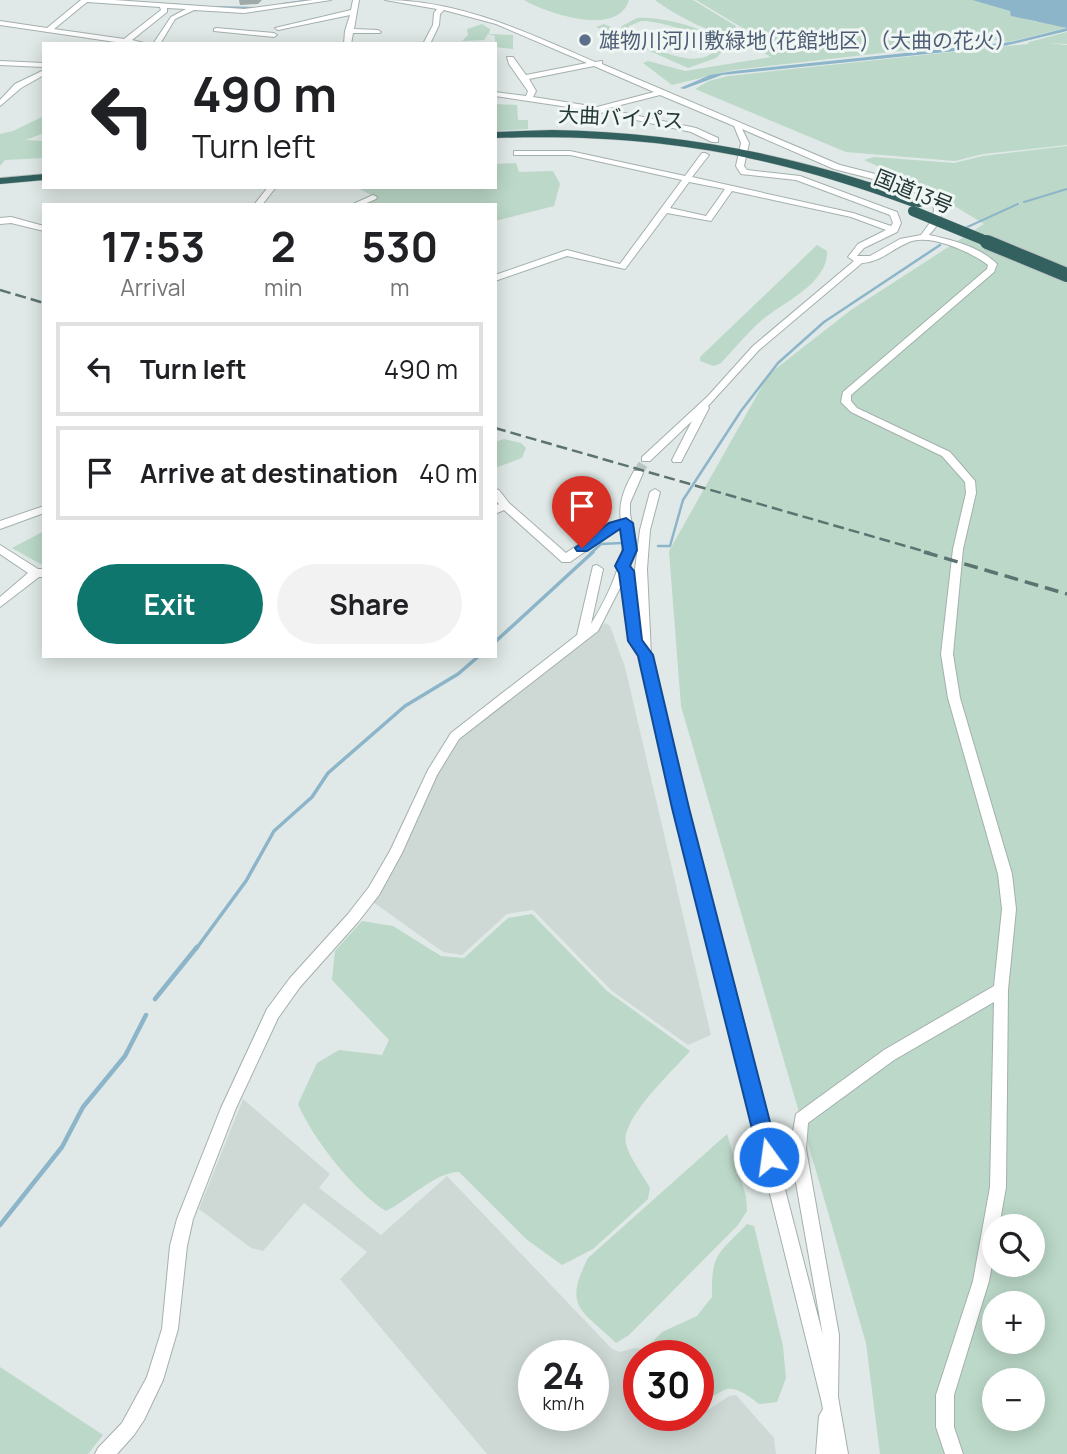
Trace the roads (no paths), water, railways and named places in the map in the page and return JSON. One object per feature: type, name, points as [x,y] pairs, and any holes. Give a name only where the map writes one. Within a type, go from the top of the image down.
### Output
[{"type":"highway","name":"大曲バイパス","points":[[497,137],[590,135],[743,153]]},
{"type":"highway","name":"国道13号","points":[[743,153],[847,173],[917,208],[1067,275]]},
{"type":"highway","name":"国道13号","points":[[743,153],[917,208],[1067,265]]},
{"type":"highway","points":[[0,181],[42,177]]},
{"type":"highway","points":[[0,187],[42,183]]},
{"type":"street","points":[[48,30],[85,0],[243,11],[328,0]]},
{"type":"street","points":[[347,42],[356,0]]},
{"type":"street","points":[[388,0],[443,8],[498,23],[599,63],[737,127],[847,173],[883,177],[936,198],[939,208],[936,225],[923,236],[901,242],[874,259],[860,260],[852,257],[860,246],[894,230],[897,219],[889,211],[797,178],[744,172],[740,166],[743,153],[737,127]]},
{"type":"street","points":[[126,41],[165,10],[163,5]]},
{"type":"street","points":[[157,42],[173,18],[194,7]]},
{"type":"street","points":[[268,42],[276,31],[282,7]]},
{"type":"street","points":[[427,42],[436,25],[437,13],[443,8]]},
{"type":"street","points":[[216,30],[276,31],[352,12]]},
{"type":"street","points":[[0,23],[132,42]]},
{"type":"street","points":[[348,31],[378,32]]},
{"type":"street","points":[[364,42],[367,32]]},
{"type":"street","points":[[75,42],[82,35]]},
{"type":"street","points":[[510,59],[517,73],[524,78],[532,91],[528,99]]},
{"type":"street","points":[[0,63],[42,65]]},
{"type":"street","points":[[524,78],[599,63]]},
{"type":"street","points":[[0,104],[18,86],[42,73]]},
{"type":"street","points":[[600,110],[662,92]]},
{"type":"street","points":[[497,94],[600,110],[692,130],[715,140]]},
{"type":"street","points":[[517,153],[570,153],[853,215],[894,230]]},
{"type":"street","points":[[497,277],[567,253],[622,267],[705,155]]},
{"type":"street","points":[[666,210],[708,219],[729,189]]},
{"type":"street","points":[[360,203],[373,197]]},
{"type":"street","points":[[0,221],[11,220],[42,228]]},
{"type":"street","points":[[923,236],[979,254],[993,267],[910,341],[855,383],[846,394],[846,400],[854,410],[946,454],[970,481],[971,493],[958,549],[947,654],[954,698],[1005,874],[1009,909],[1001,990],[998,1188],[981,1281],[945,1395],[945,1427],[954,1454]]},
{"type":"street","points":[[646,459],[706,403],[756,348],[860,260]]},
{"type":"street","points":[[677,460],[706,403]]},
{"type":"street","points":[[104,1454],[113,1447],[141,1408],[158,1368],[170,1329],[179,1236],[199,1179],[267,1024],[284,996],[373,893],[393,859],[441,755],[455,736],[582,637],[603,616],[630,550],[626,500],[638,473]]},
{"type":"street","points":[[655,492],[645,530],[641,569],[645,655],[680,808],[830,1399],[839,1454]]},
{"type":"street","points":[[500,508],[566,559],[614,526],[626,523]]},
{"type":"street","points":[[0,525],[42,510]]},
{"type":"street","points":[[0,549],[40,573],[0,603]]},
{"type":"street","points":[[622,566],[626,571],[635,641],[645,655]]},
{"type":"street","points":[[582,637],[597,569]]},
{"type":"street","points":[[825,1454],[833,1380],[831,1335],[798,1149],[801,1119],[889,1055],[1001,990]]},
{"type":"water","points":[[972,0],[1067,0],[1067,28],[1011,16],[1010,11]]},
{"type":"water","points":[[1067,28],[1067,31],[1004,46],[722,75],[684,89],[680,88],[710,75],[734,71],[1011,42]]},
{"type":"waterway","points":[[282,4],[311,0]]},
{"type":"waterway","points":[[167,4],[208,7]]},
{"type":"waterway","points":[[216,7],[257,8]]},
{"type":"waterway","points":[[1024,202],[1067,189]]},
{"type":"waterway","points":[[963,229],[1018,204]]},
{"type":"waterway","points":[[658,546],[670,546],[683,500],[741,411],[778,363],[824,322],[940,245]]},
{"type":"waterway","points":[[591,553],[601,544],[622,543]]},
{"type":"waterway","points":[[497,640],[593,552]]},
{"type":"waterway","points":[[196,949],[246,881],[274,831],[312,797],[328,773],[405,706],[458,674],[477,658]]},
{"type":"waterway","points":[[155,999],[197,947]]},
{"type":"waterway","points":[[0,1225],[62,1147],[83,1107],[125,1056],[146,1015]]},
{"type":"tunnel","points":[[638,473],[646,459]]},
{"type":"railway","points":[[0,290],[42,302]]},
{"type":"railway","points":[[497,429],[930,553]]},
{"type":"railway","points":[[924,552],[1067,594]]},
{"type":"place","name":"雄物川河川敷緑地(花館地区)（大曲の花火）","points":[[585,40]]}]
